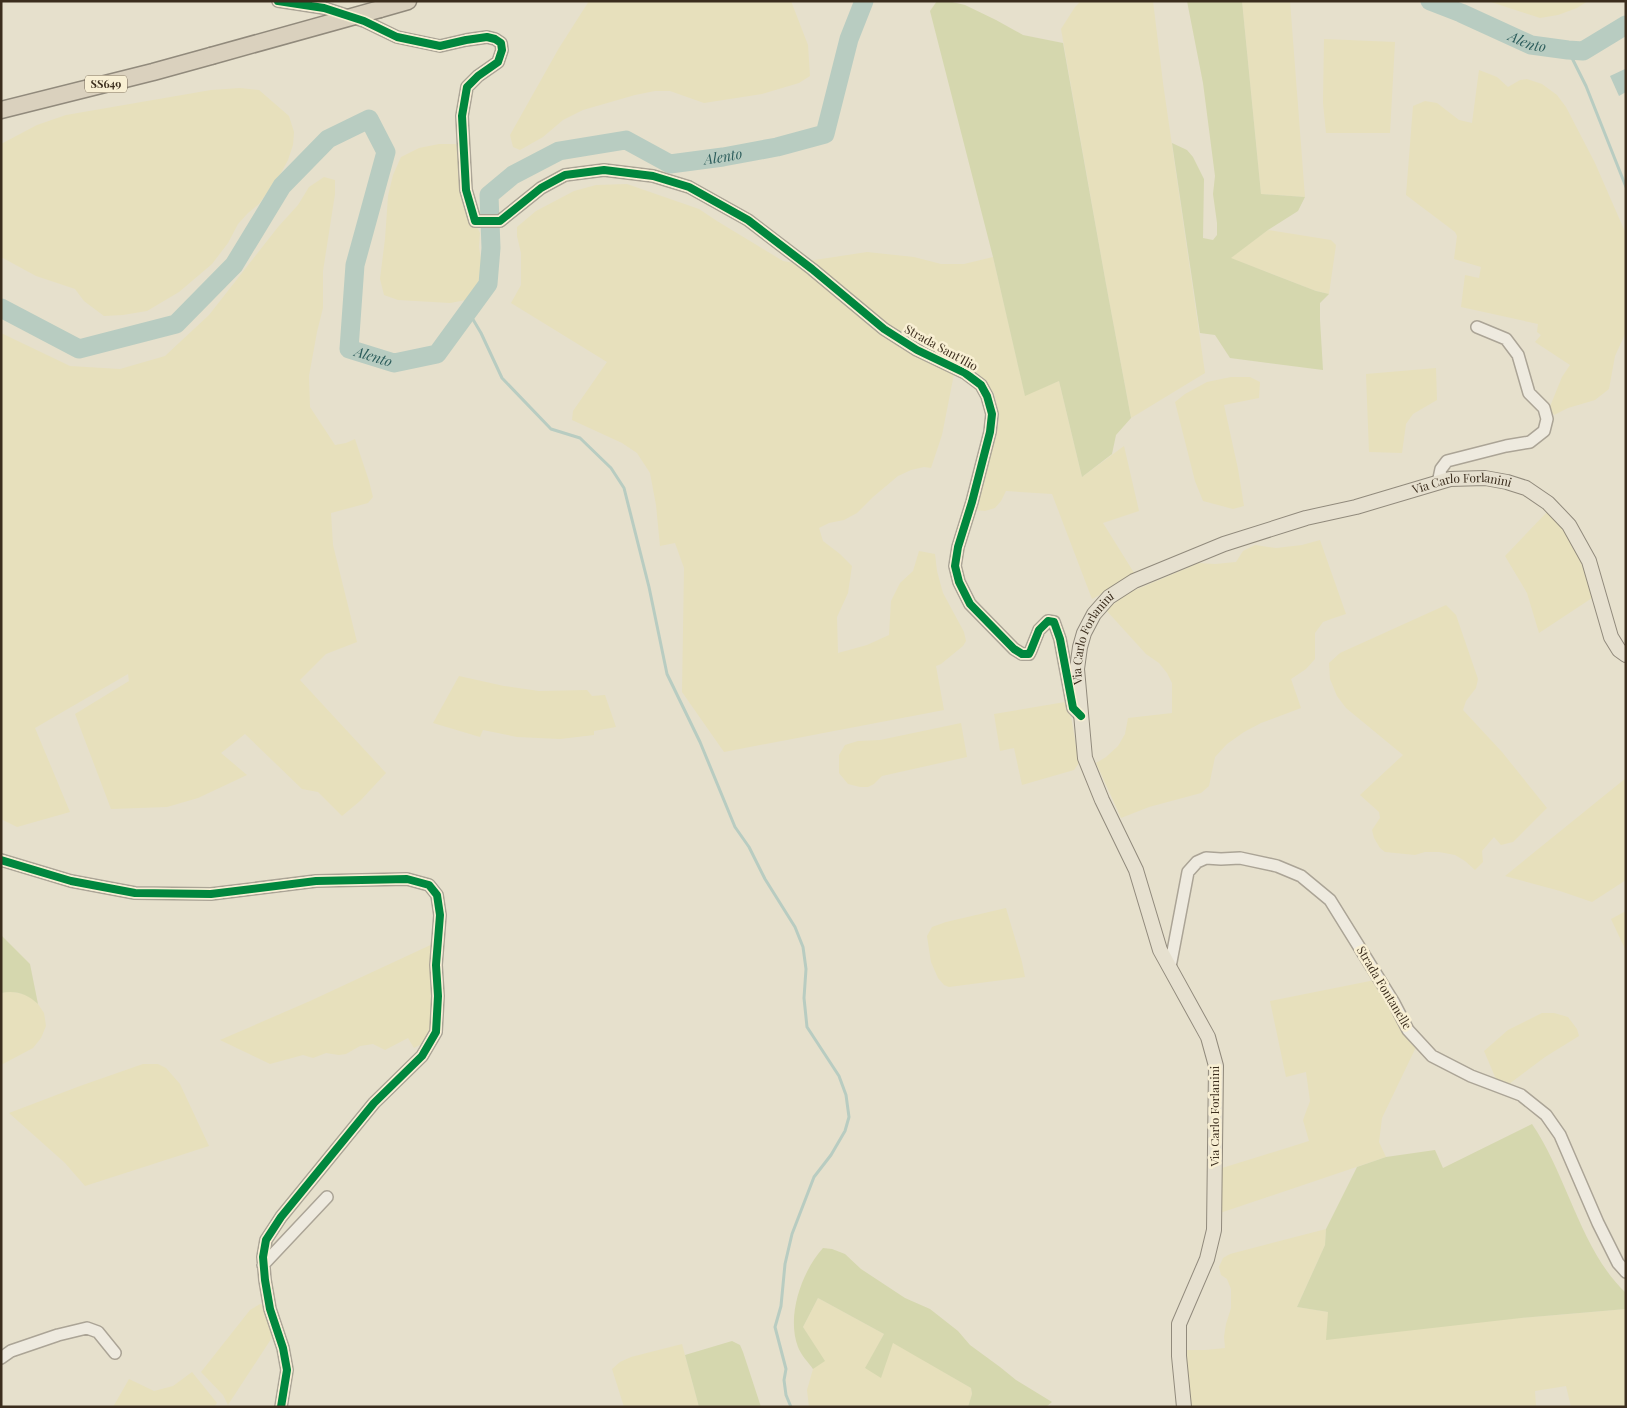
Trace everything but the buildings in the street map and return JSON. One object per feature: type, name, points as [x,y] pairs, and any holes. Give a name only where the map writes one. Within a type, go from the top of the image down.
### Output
[{"type":"highway","name":"SS649","points":[[1,110],[153,72],[408,1]]},
{"type":"main road","name":"Via Carlo Forlanini","points":[[1184,1407],[1178,1324],[1207,1259],[1214,1230],[1216,1066],[1208,1037],[1160,950],[1136,870],[1102,800],[1085,758],[1077,661],[1084,633],[1094,614],[1101,605],[1121,588],[1134,581],[1224,544],[1306,518],[1356,507],[1438,482],[1450,479],[1476,478],[1500,481],[1526,488],[1548,503],[1570,525],[1589,561],[1611,637],[1619,650],[1626,655]]},
{"type":"street","name":"Strada Sant'Ilio","points":[[278,1],[324,8],[364,21],[398,37],[440,46],[487,37],[495,39],[502,47],[498,62],[478,76],[467,87],[462,116],[466,190],[475,221],[500,221],[541,188],[565,175],[604,170],[653,176],[689,187],[748,220],[884,328],[917,350],[965,373],[981,385],[987,396],[992,414],[990,432],[958,547],[955,566],[959,582],[970,604],[1014,649],[1022,654],[1029,654],[1042,625],[1048,621],[1054,622],[1060,640],[1074,708],[1081,716]]},
{"type":"street","points":[[1438,482],[1441,469],[1448,461],[1506,446],[1530,442],[1544,431],[1547,419],[1544,408],[1528,393],[1518,355],[1506,339],[1477,327]]},
{"type":"street","name":"Strada Fontanelle","points":[[1170,967],[1188,872],[1197,862],[1206,858],[1240,858],[1277,866],[1301,876],[1330,900],[1394,1003],[1408,1030],[1432,1056],[1471,1076],[1521,1096],[1546,1115],[1560,1135],[1598,1223],[1618,1263],[1626,1272]]},
{"type":"street","points":[[1,860],[71,881],[135,893],[211,894],[316,881],[407,879],[429,884],[437,895],[440,915],[436,965],[438,996],[436,1032],[422,1056],[374,1103],[281,1217],[266,1240],[263,1265],[270,1309],[283,1348],[287,1370],[281,1407]]},
{"type":"street","points":[[263,1265],[327,1196]]},
{"type":"street","points":[[1,1358],[11,1351],[58,1335],[88,1328],[98,1332],[115,1353]]},
{"type":"shaded area","points":[[589,1],[791,1],[808,45],[810,76],[799,83],[762,94],[704,103],[670,91],[655,91],[635,95],[583,110],[563,120],[543,137],[520,150],[513,147],[510,135],[559,48]]},
{"type":"shaded area","points":[[1081,1],[1153,1],[1205,373],[1131,418],[1061,29]]},
{"type":"shaded area","points":[[1242,1],[1290,1],[1305,197],[1261,194]]},
{"type":"shaded area","points":[[1488,1],[1588,1],[1577,8],[1558,15],[1540,18]]},
{"type":"shaded area","points":[[1324,39],[1395,42],[1390,133],[1326,133],[1323,103]]},
{"type":"shaded area","points":[[1625,69],[1626,92],[1619,96],[1610,76]]},
{"type":"shaded area","points":[[1479,70],[1497,77],[1508,87],[1520,80],[1527,79],[1542,84],[1557,95],[1566,107],[1595,163],[1626,234],[1626,332],[1615,356],[1609,389],[1595,400],[1568,408],[1554,415],[1549,409],[1562,377],[1570,365],[1535,342],[1541,335],[1537,332],[1538,324],[1461,307],[1465,275],[1479,278],[1481,267],[1454,259],[1457,236],[1455,232],[1406,195],[1413,106],[1425,101],[1437,103],[1459,120],[1472,123]]},
{"type":"shaded area","points":[[240,88],[259,90],[289,116],[294,132],[293,145],[281,173],[259,204],[238,224],[228,243],[212,264],[179,292],[147,311],[104,316],[84,301],[75,289],[36,276],[1,257],[1,144],[37,125],[66,115],[211,90]]},
{"type":"shaded area","points":[[439,144],[455,144],[461,147],[471,216],[480,233],[479,247],[482,266],[479,280],[473,293],[466,300],[450,303],[398,300],[384,295],[380,279],[388,196],[393,175],[401,157],[419,148]]},
{"type":"shaded area","points":[[324,177],[335,180],[335,194],[323,271],[323,308],[309,376],[310,407],[335,445],[355,439],[373,497],[368,503],[331,513],[333,545],[357,642],[326,654],[300,680],[386,773],[360,801],[342,816],[318,792],[302,789],[245,734],[221,753],[247,775],[198,798],[167,807],[111,809],[75,714],[129,681],[128,674],[35,728],[70,812],[17,827],[1,819],[1,333],[70,366],[120,369],[165,356],[209,315],[278,227],[298,205],[309,187]]},
{"type":"shaded area","points":[[627,184],[699,209],[783,261],[795,263],[851,303],[955,369],[942,435],[931,468],[924,467],[911,470],[898,476],[857,513],[844,520],[829,523],[819,528],[823,541],[852,566],[848,593],[837,617],[838,653],[867,645],[889,635],[891,601],[900,583],[913,571],[919,551],[935,554],[943,593],[964,632],[966,641],[963,646],[936,666],[944,710],[724,752],[682,692],[684,568],[675,543],[660,546],[656,505],[650,473],[637,453],[622,443],[572,420],[573,411],[607,362],[511,303],[521,285],[521,253],[517,227],[536,211],[574,191],[596,185]]},
{"type":"shaded area","points":[[1268,230],[1331,240],[1336,245],[1329,294],[1316,291],[1230,258]]},
{"type":"shaded area","points":[[867,252],[914,257],[941,264],[964,264],[993,257],[1025,395],[1059,381],[1082,477],[1124,446],[1139,511],[1103,523],[1136,576],[1092,599],[1052,494],[1006,491],[995,508],[985,511],[975,510],[999,419],[994,393],[969,370],[923,349],[888,326],[808,261]]},
{"type":"shaded area","points":[[1436,368],[1437,400],[1413,414],[1406,424],[1402,453],[1369,452],[1366,374]]},
{"type":"shaded area","points":[[1231,377],[1250,377],[1260,382],[1259,398],[1224,405],[1244,506],[1233,509],[1203,501],[1195,481],[1175,402],[1207,382]]},
{"type":"shaded area","points":[[1548,511],[1561,524],[1579,554],[1592,598],[1539,633],[1527,593],[1505,556]]},
{"type":"shaded area","points":[[1320,540],[1346,614],[1323,622],[1315,633],[1315,659],[1306,669],[1291,679],[1301,708],[1261,723],[1227,744],[1215,757],[1209,786],[1201,793],[1149,807],[1121,818],[1096,763],[1118,746],[1125,734],[1128,718],[1172,713],[1172,683],[1159,663],[1146,654],[1106,610],[1128,593],[1199,563],[1236,562],[1243,551],[1255,545],[1276,548],[1302,545]]},
{"type":"shaded area","points":[[1446,605],[1456,615],[1478,679],[1476,688],[1466,701],[1463,710],[1502,752],[1547,808],[1513,842],[1501,845],[1494,837],[1482,851],[1483,862],[1475,870],[1455,855],[1425,852],[1415,855],[1385,852],[1380,848],[1372,830],[1380,818],[1379,812],[1360,795],[1403,755],[1346,708],[1337,696],[1330,679],[1329,663],[1340,653]]},
{"type":"shaded area","points":[[459,676],[504,686],[539,691],[587,690],[592,696],[605,695],[616,727],[594,731],[594,735],[560,739],[517,737],[483,730],[480,737],[433,723]]},
{"type":"shaded area","points":[[1065,702],[1071,716],[1079,763],[1074,770],[1022,785],[1014,748],[1000,751],[994,714]]},
{"type":"shaded area","points":[[961,723],[967,757],[882,776],[868,787],[848,784],[839,773],[839,755],[845,745],[858,741],[880,740]]},
{"type":"shaded area","points":[[1626,778],[1626,880],[1592,902],[1505,876]]},
{"type":"shaded area","points":[[1006,908],[1025,977],[949,987],[944,985],[938,978],[931,962],[927,936],[932,927]]},
{"type":"shaded area","points":[[1626,911],[1626,951],[1611,919]]},
{"type":"shaded area","points":[[437,942],[435,1037],[414,1048],[408,1038],[385,1050],[373,1044],[360,1046],[346,1054],[326,1053],[313,1058],[303,1055],[270,1064],[220,1040],[310,1001]]},
{"type":"shaded area","points":[[1375,980],[1417,1045],[1382,1118],[1379,1142],[1386,1157],[1220,1213],[1219,1169],[1309,1141],[1303,1120],[1310,1101],[1306,1072],[1286,1077],[1270,1001]]},
{"type":"shaded area","points":[[9,991],[28,995],[38,1004],[44,1013],[46,1026],[41,1038],[33,1048],[1,1065],[1,993]]},
{"type":"shaded area","points":[[1542,1013],[1554,1013],[1568,1017],[1577,1029],[1579,1036],[1545,1057],[1505,1087],[1499,1086],[1484,1051],[1508,1030]]},
{"type":"shaded area","points":[[143,1064],[158,1064],[166,1068],[180,1084],[209,1146],[85,1186],[65,1163],[9,1113],[80,1086]]},
{"type":"shaded area","points":[[1326,1229],[1325,1245],[1297,1307],[1328,1312],[1521,1318],[1626,1309],[1626,1407],[1571,1407],[1566,1386],[1535,1391],[1536,1407],[1189,1407],[1185,1350],[1225,1348],[1224,1337],[1231,1308],[1231,1289],[1227,1279],[1221,1275],[1219,1267],[1223,1258],[1230,1254]]},
{"type":"shaded area","points":[[818,1298],[884,1334],[865,1369],[893,1342],[971,1388],[972,1394],[968,1407],[809,1407],[807,1390],[813,1369],[824,1361],[803,1327]]},
{"type":"shaded area","points":[[260,1304],[265,1305],[275,1333],[228,1405],[223,1395],[201,1372],[250,1310]]},
{"type":"shaded area","points":[[682,1344],[699,1407],[624,1407],[612,1369],[620,1362],[631,1357]]},
{"type":"shaded area","points":[[192,1372],[217,1403],[214,1407],[113,1407],[129,1379],[154,1391],[173,1386]]},
{"type":"green space","points":[[937,1],[948,1],[965,5],[1023,35],[1063,43],[1131,418],[1116,435],[1112,454],[1082,477],[1059,381],[1025,396],[993,257],[930,11]]},
{"type":"green space","points":[[1187,1],[1242,1],[1261,194],[1305,197],[1298,211],[1268,230],[1231,258],[1316,291],[1329,294],[1320,303],[1323,370],[1230,358],[1215,335],[1200,333],[1172,143],[1187,150],[1193,157],[1204,179],[1203,238],[1213,240],[1217,235],[1217,223],[1213,194],[1215,176],[1203,83]]},
{"type":"green space","points":[[1,935],[30,964],[38,1004],[21,994],[12,992],[1,993]]},
{"type":"green space","points":[[1532,1124],[1555,1166],[1597,1256],[1610,1276],[1626,1293],[1626,1309],[1521,1318],[1326,1340],[1328,1312],[1297,1307],[1325,1245],[1326,1229],[1357,1167],[1386,1157],[1435,1150],[1443,1168]]},
{"type":"green space","points":[[823,1248],[845,1254],[861,1269],[905,1298],[930,1309],[958,1331],[970,1345],[1016,1380],[1052,1402],[1046,1407],[968,1407],[972,1394],[971,1388],[893,1343],[881,1378],[865,1368],[884,1334],[818,1298],[803,1327],[825,1361],[813,1369],[798,1347],[794,1322],[795,1308],[803,1281],[815,1258]]},
{"type":"green space","points":[[732,1341],[740,1345],[761,1407],[699,1407],[685,1355]]},
{"type":"waterway","name":"Alento","points":[[1,308],[79,349],[176,324],[234,265],[282,186],[328,139],[369,119],[386,152],[355,265],[349,349],[394,363],[437,354],[488,284],[491,248],[489,195],[513,175],[559,151],[626,140],[670,164],[777,147],[825,134],[849,39],[864,1]]},
{"type":"waterway","name":"Alento","points":[[1430,1],[1531,45],[1568,50],[1583,51],[1626,25]]},
{"type":"waterway","points":[[1568,50],[1586,86],[1626,187]]},
{"type":"waterway","points":[[468,311],[481,333],[502,378],[551,429],[580,438],[611,468],[624,488],[649,587],[667,674],[700,742],[735,827],[749,847],[765,879],[795,927],[803,947],[806,969],[804,998],[807,1027],[839,1076],[846,1095],[849,1117],[845,1131],[831,1155],[814,1177],[792,1234],[785,1264],[781,1306],[775,1327],[786,1369],[784,1380],[786,1395],[791,1407]]},
{"type":"cycle path","points":[[278,1],[324,8],[364,21],[397,37],[440,46],[487,37],[501,43],[502,50],[498,62],[478,76],[467,87],[462,116],[466,190],[475,221],[500,221],[541,188],[565,175],[604,170],[653,176],[689,187],[748,220],[812,269],[884,329],[917,350],[965,373],[981,385],[987,396],[992,414],[990,432],[958,547],[955,566],[959,582],[970,604],[1014,649],[1022,654],[1029,654],[1039,630],[1048,621],[1054,622],[1060,639],[1073,708],[1081,716]]},
{"type":"cycle path","points":[[1,860],[71,881],[135,893],[211,894],[316,881],[407,879],[429,885],[437,895],[440,915],[436,965],[438,996],[436,1032],[422,1056],[374,1103],[281,1217],[266,1240],[263,1257],[265,1280],[270,1309],[283,1348],[287,1370],[281,1407]]}]
